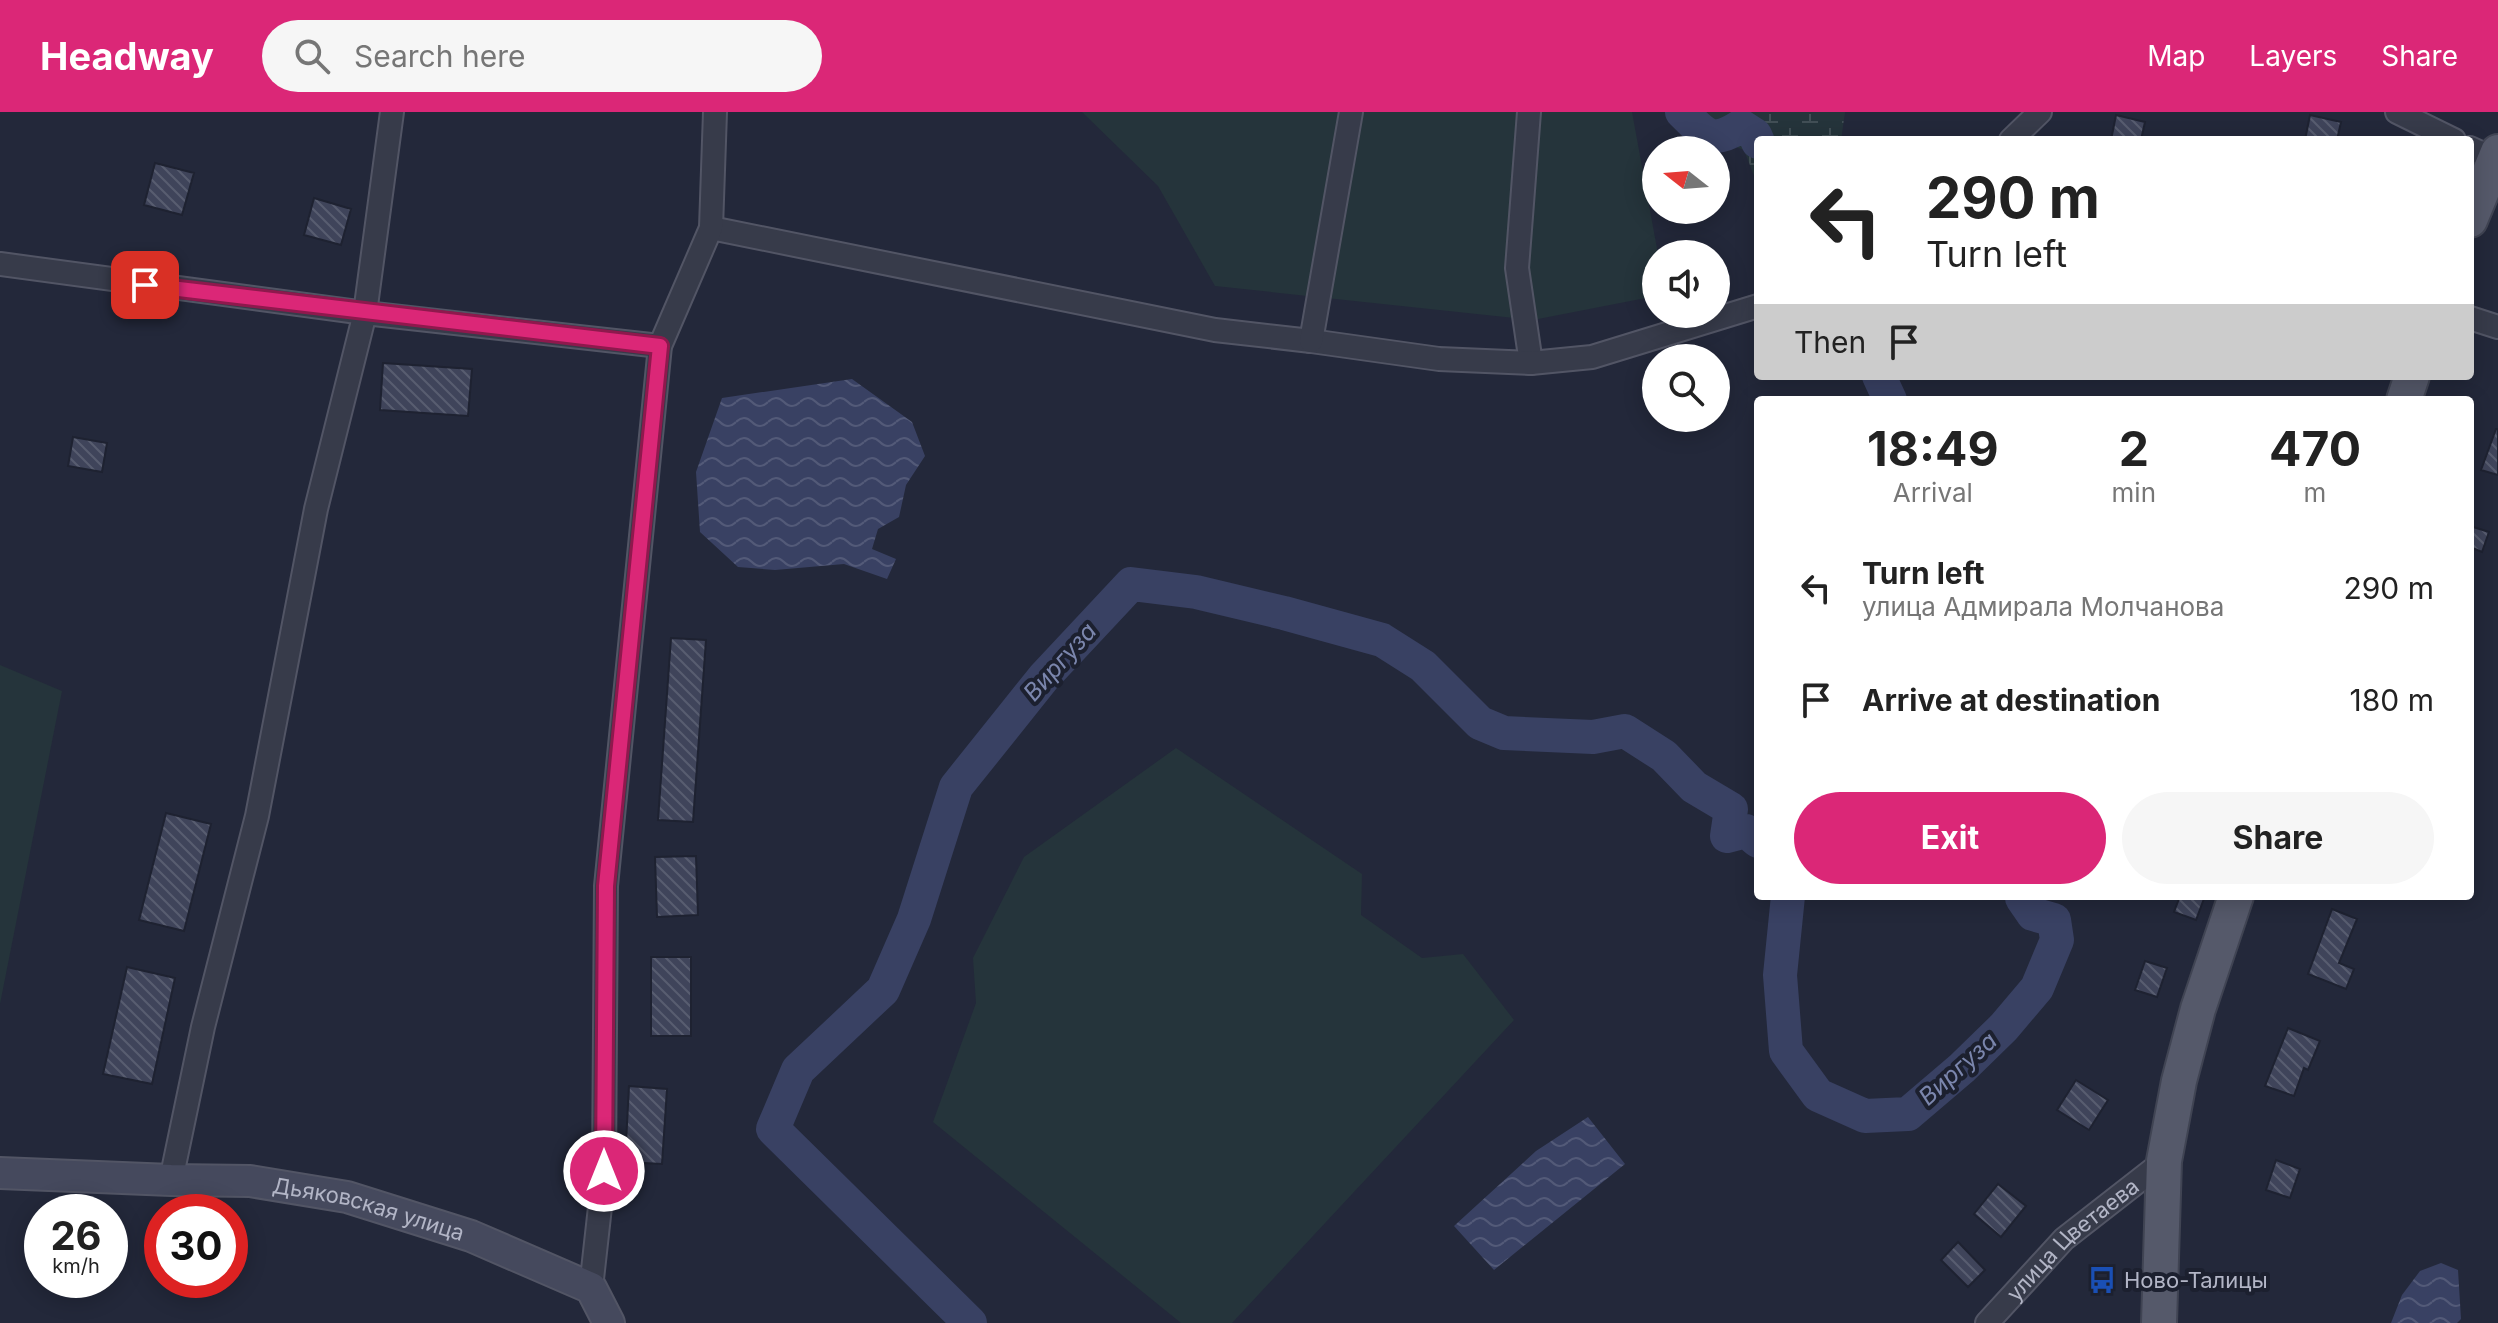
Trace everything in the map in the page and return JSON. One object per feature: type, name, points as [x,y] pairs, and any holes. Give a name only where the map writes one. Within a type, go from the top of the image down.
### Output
[{"type":"main road","points":[[2474,204],[2487,153]]},
{"type":"main road","points":[[2159,1323],[2164,1161],[2179,1081],[2198,1009],[2235,900]]},
{"type":"street","points":[[171,1180],[203,1027],[257,816],[316,509],[365,313],[392,112]]},
{"type":"street","points":[[609,1323],[591,1288],[604,1171],[606,886],[660,346],[711,228],[715,112]]},
{"type":"street","points":[[1311,341],[1351,112]]},
{"type":"street","points":[[1529,112],[1517,268],[1531,363]]},
{"type":"street","points":[[2015,136],[2040,112]]},
{"type":"street","points":[[2397,112],[2446,136]]},
{"type":"street","points":[[711,228],[1215,330],[1439,359],[1531,363],[1592,357],[1754,307]]},
{"type":"street","points":[[0,264],[365,313],[660,346]]},
{"type":"street","points":[[2474,319],[2498,327]]},
{"type":"street","name":"улица Цветаева","points":[[1987,1323],[2064,1239],[2164,1161]]},
{"type":"street","name":"Дьяковская улица","points":[[0,1173],[250,1181],[347,1197],[471,1236],[591,1288]]},
{"type":"green space","points":[[1082,112],[1632,112],[1642,167],[1642,224],[1653,224],[1655,240],[1642,240],[1642,299],[1533,320],[1215,286],[1158,186]]},
{"type":"green space","points":[[1682,112],[1845,112],[1842,136],[1754,136],[1754,176],[1744,150],[1730,144],[1730,136],[1709,136]]},
{"type":"green space","points":[[0,665],[62,691],[0,1004]]},
{"type":"green space","points":[[1176,748],[1362,874],[1361,915],[1422,958],[1463,954],[1514,1020],[1232,1323],[1181,1323],[933,1122],[976,1003],[973,958],[1024,857]]},
{"type":"water","points":[[852,379],[912,422],[925,456],[906,485],[899,517],[878,529],[872,549],[896,559],[887,579],[844,564],[775,570],[738,567],[700,532],[696,472],[722,398]]},
{"type":"water","points":[[1588,1117],[1625,1164],[1494,1270],[1454,1226],[1536,1151]]},
{"type":"water","points":[[2441,1263],[2458,1270],[2461,1319],[2457,1323],[2391,1323],[2402,1295],[2420,1271]]},
{"type":"building","points":[[2116,115],[2145,122],[2142,136],[2112,136]]},
{"type":"building","points":[[2310,115],[2341,122],[2338,136],[2306,136]]},
{"type":"building","points":[[155,163],[194,173],[182,215],[144,205]]},
{"type":"building","points":[[314,198],[351,209],[341,245],[304,235]]},
{"type":"building","points":[[383,363],[472,369],[468,416],[380,410]]},
{"type":"building","points":[[2498,429],[2498,475],[2481,470]]},
{"type":"building","points":[[73,437],[107,443],[102,472],[68,466]]},
{"type":"building","points":[[2474,527],[2489,532],[2482,552],[2474,549]]},
{"type":"building","points":[[671,638],[706,640],[693,822],[658,820]]},
{"type":"building","points":[[166,813],[211,824],[184,931],[139,920]]},
{"type":"building","points":[[696,856],[698,915],[657,917],[655,857]]},
{"type":"building","points":[[2178,900],[2204,900],[2196,920],[2174,912]]},
{"type":"building","points":[[2332,909],[2357,919],[2339,963],[2354,969],[2346,989],[2308,974]]},
{"type":"building","points":[[651,957],[691,957],[691,1036],[651,1036]]},
{"type":"building","points":[[2145,961],[2167,968],[2157,997],[2135,990]]},
{"type":"building","points":[[127,967],[175,978],[152,1084],[103,1074]]},
{"type":"building","points":[[2288,1028],[2320,1041],[2308,1070],[2304,1068],[2294,1096],[2265,1086]]},
{"type":"building","points":[[2076,1080],[2108,1100],[2089,1130],[2057,1110]]},
{"type":"building","points":[[629,1086],[667,1089],[662,1164],[625,1162]]},
{"type":"building","points":[[2276,1160],[2300,1169],[2290,1198],[2266,1190]]},
{"type":"building","points":[[1998,1184],[2026,1206],[2001,1237],[1974,1214]]},
{"type":"building","points":[[1958,1242],[1985,1270],[1968,1287],[1941,1260]]},
{"type":"waterway","name":"Виргуза","points":[[1682,112],[1708,135],[1722,135],[1741,126],[1755,136]]},
{"type":"waterway","name":"Виргуза","points":[[1881,380],[1888,396]]},
{"type":"waterway","name":"Виргуза","points":[[970,1323],[773,1129],[798,1070],[883,990],[914,919],[956,787],[1044,677],[1131,584],[1196,592],[1382,640],[1423,666],[1480,723],[1504,733],[1593,737],[1625,731],[1664,756],[1694,787],[1731,809],[1727,836],[1746,831],[1754,838]]},
{"type":"waterway","name":"Виргуза","points":[[1788,900],[1780,975],[1786,1051],[1818,1095],[1865,1116],[1908,1114],[2004,1027],[2037,988],[2057,940],[2054,920],[2033,914],[2023,900]]},
{"type":"place","name":"Ново-Талицы","points":[[2102,1280]]},
{"type":"route","points":[[145,285],[660,346],[606,886],[604,1171]]}]
